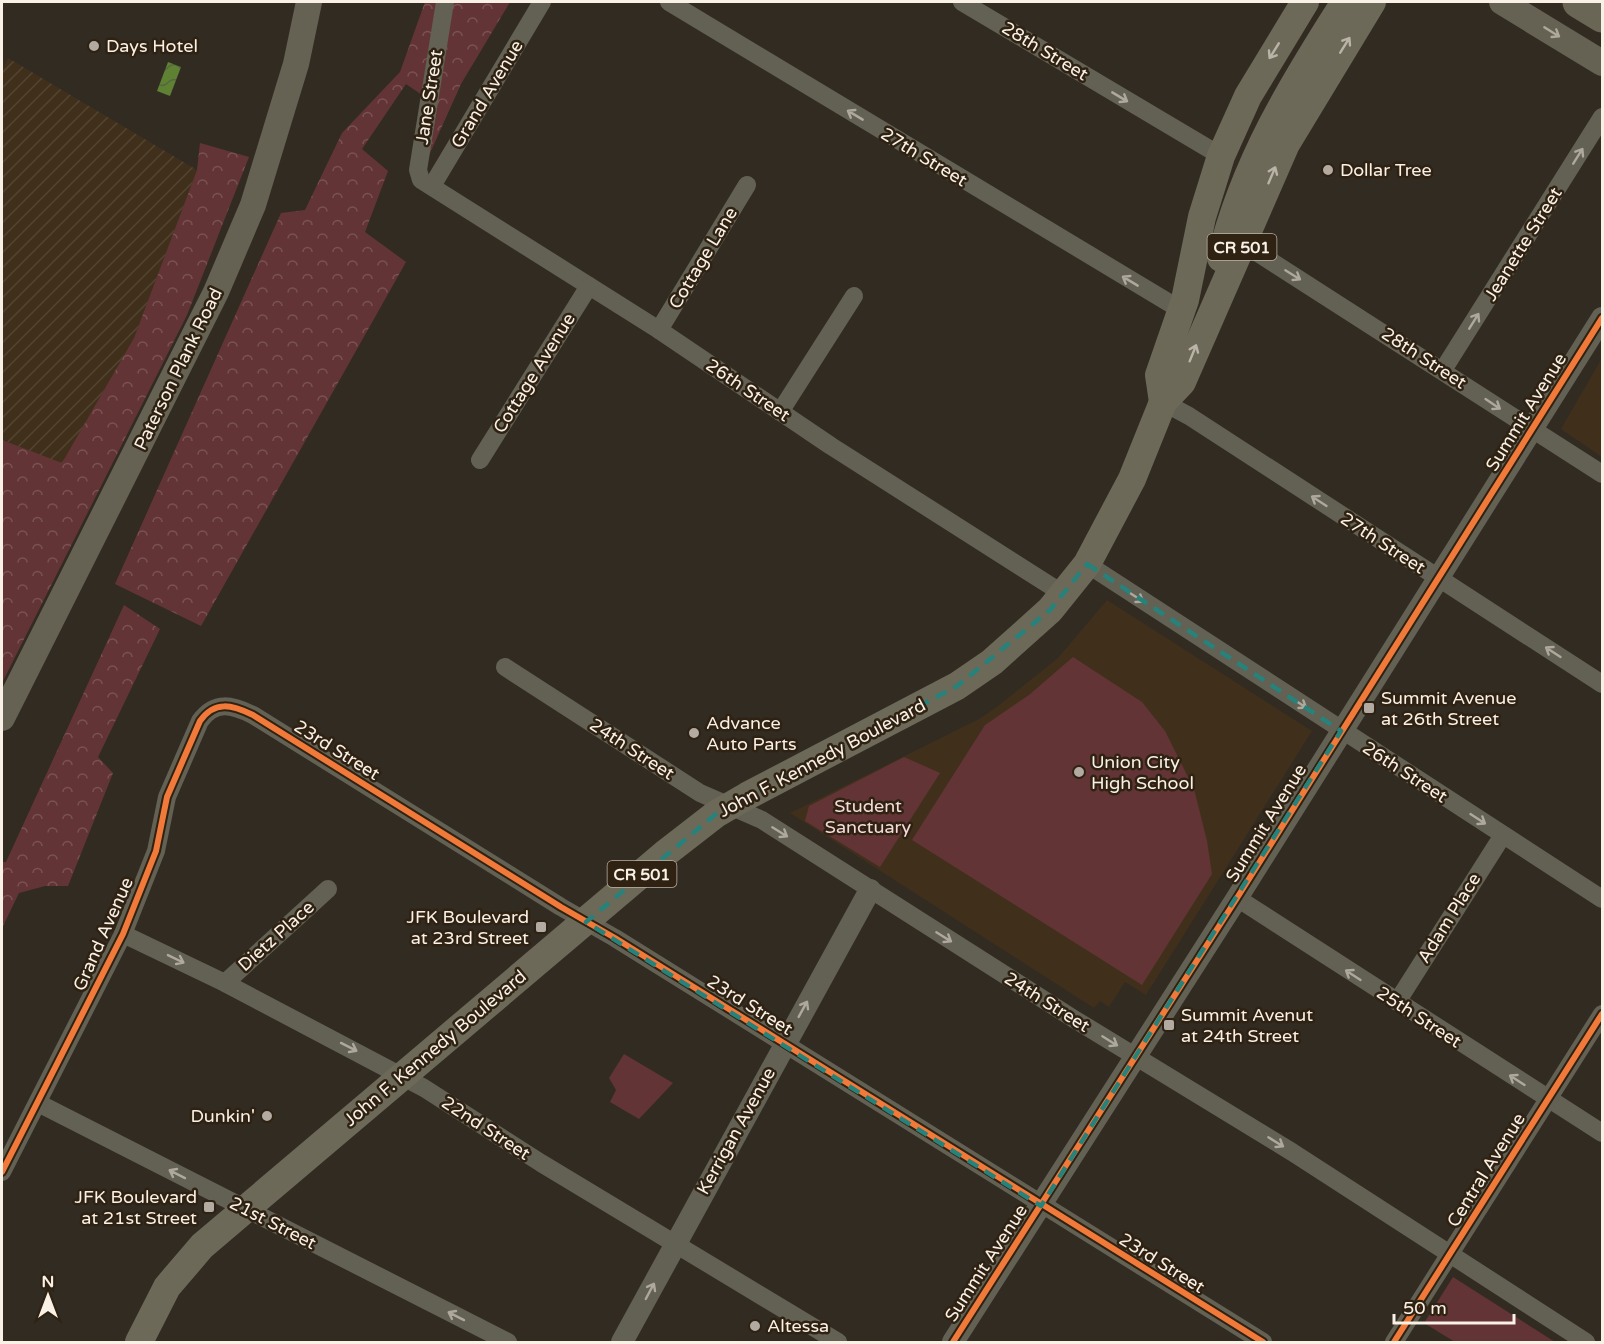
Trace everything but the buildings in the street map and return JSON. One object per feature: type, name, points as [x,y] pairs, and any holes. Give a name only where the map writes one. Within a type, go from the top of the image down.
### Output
[{"type":"highway","points":[[1579,2],[1602,16]]},
{"type":"main road","name":"Paterson Plank Road","points":[[2,718],[174,380],[221,281],[256,194],[296,64],[309,2]]},
{"type":"main road","name":"CR 501","points":[[1163,402],[1182,382],[1199,228],[1221,156],[1248,96],[1305,2]]},
{"type":"main road","points":[[1191,311],[1255,121],[1326,2]]},
{"type":"main road","points":[[1191,311],[1227,235],[1257,153],[1295,80],[1346,2]]},
{"type":"main road","name":"CR 501","points":[[1191,311],[1244,244],[1290,136],[1372,2]]},
{"type":"main road","points":[[1502,2],[1602,63]]},
{"type":"main road","name":"John F. Kennedy Boulevard","points":[[139,1342],[167,1287],[202,1246],[667,852],[728,807],[957,686],[992,662],[1065,595],[1088,564],[1132,479],[1163,402]]},
{"type":"street","name":"Jane Street","points":[[432,186],[421,180],[418,170],[445,2]]},
{"type":"street","name":"Grand Avenue","points":[[432,186],[542,2]]},
{"type":"street","name":"27th Street","points":[[669,2],[1191,311]]},
{"type":"street","name":"28th Street","points":[[962,2],[1221,156]]},
{"type":"street","name":"Jeanette Street","points":[[1443,370],[1602,117]]},
{"type":"street","name":"Cottage Lane","points":[[659,330],[747,185]]},
{"type":"street","name":"26th Street","points":[[432,186],[659,330],[780,412],[1065,595]]},
{"type":"street","name":"28th Street","points":[[1244,244],[1602,474]]},
{"type":"street","name":"Cottage Avenue","points":[[480,460],[589,286]]},
{"type":"street","points":[[780,412],[854,296]]},
{"type":"street","name":"Summit Avenue","points":[[953,1342],[1237,898],[1602,318]]},
{"type":"street","name":"27th Street","points":[[1163,402],[1189,416],[1602,684]]},
{"type":"street","name":"26th Street","points":[[1088,564],[1602,899]]},
{"type":"street","name":"24th Street","points":[[504,667],[700,793],[762,820],[870,890],[1293,1152],[1586,1342]]},
{"type":"street","name":"Grand Avenue","points":[[2,1172],[123,934],[156,851],[167,797],[200,721],[207,711],[217,706]]},
{"type":"street","name":"23rd Street","points":[[217,706],[232,706],[253,715],[1263,1342]]},
{"type":"street","name":"Adam Place","points":[[1396,1002],[1503,835]]},
{"type":"street","name":"Dietz Place","points":[[225,983],[328,889]]},
{"type":"street","name":"Kerrigan Avenue","points":[[622,1342],[870,890]]},
{"type":"street","name":"25th Street","points":[[1237,898],[1602,1133]]},
{"type":"street","name":"22nd Street","points":[[123,934],[225,983],[402,1075],[838,1342]]},
{"type":"street","name":"Central Avenue","points":[[1394,1342],[1602,1014]]},
{"type":"street","name":"21st Street","points":[[38,1103],[508,1342]]},
{"type":"highlighted area","points":[[1087,564],[1341,731],[1041,1206],[586,922],[716,814],[957,686],[1050,610]]},
{"type":"shaded area","points":[[8,58],[197,170],[134,338],[62,464],[2,440],[2,72]]},
{"type":"shaded area","points":[[1602,358],[1602,457],[1561,429]]},
{"type":"shaded area","name":"Union City High School","points":[[1107,600],[1312,731],[1146,995],[1125,982],[1109,1007],[1100,1001],[1094,1008],[790,813],[979,719],[1058,658]]},
{"type":"green space","points":[[425,2],[510,2],[461,84],[426,162],[422,95],[406,84],[362,149],[388,171],[365,232],[406,262],[201,626],[115,584],[281,213],[305,210],[342,133],[400,72]]},
{"type":"green space","points":[[200,143],[249,157],[187,315],[2,683],[2,440],[62,463],[134,338],[197,170]]},
{"type":"green space","points":[[124,605],[160,629],[98,757],[113,773],[68,886],[45,886],[19,893],[2,928],[2,862],[6,862]]},
{"type":"green space","points":[[1073,657],[1142,702],[1165,731],[1194,789],[1207,841],[1212,874],[1142,985],[912,840],[985,725],[1029,695]]},
{"type":"green space","name":"Student Sanctuary","points":[[904,757],[940,773],[880,867],[805,821],[809,806]]},
{"type":"green space","points":[[624,1054],[673,1083],[639,1119],[610,1102],[616,1090],[609,1078]]},
{"type":"green space","points":[[1453,1277],[1555,1342],[1455,1342],[1424,1323]]},
{"type":"water","points":[[168,62],[181,67],[170,96],[157,91]]},
{"type":"cycle path","points":[[953,1342],[1237,898],[1602,318]]},
{"type":"cycle path","points":[[2,1172],[123,934],[156,851],[167,797],[200,721],[212,710],[224,706],[253,715],[1263,1342]]},
{"type":"cycle path","points":[[1394,1342],[1602,1014]]},
{"type":"place","name":"Days Hotel","points":[[94,46]]},
{"type":"place","name":"Dollar Tree","points":[[1328,170]]},
{"type":"place","name":"Summit Avenue at 26th Street","points":[[1369,708]]},
{"type":"place","name":"Advance Auto Parts","points":[[694,733]]},
{"type":"place","name":"Union City High School","points":[[1079,772]]},
{"type":"place","name":"JFK Boulevard at 23rd Street","points":[[541,927]]},
{"type":"place","name":"Summit Avenut at 24th Street","points":[[1169,1025]]},
{"type":"place","name":"Dunkin'","points":[[267,1116]]},
{"type":"place","name":"JFK Boulevard at 21st Street","points":[[209,1207]]},
{"type":"place","name":"Altessa","points":[[755,1326]]}]
